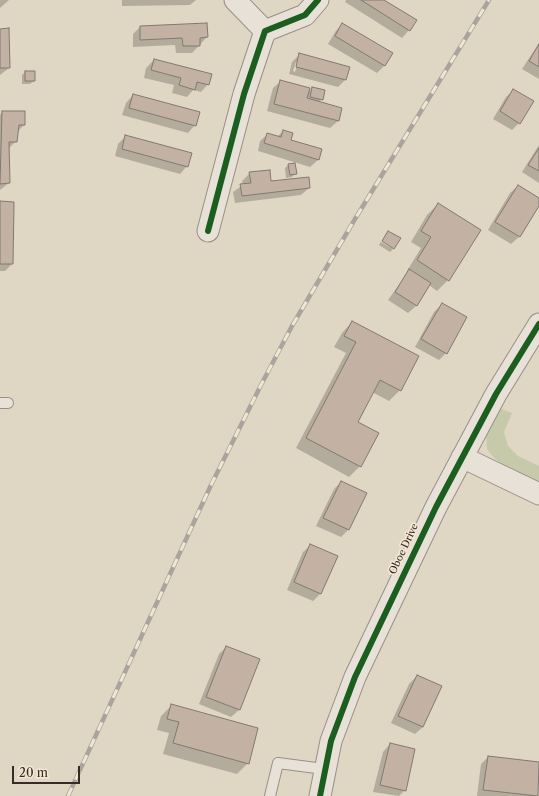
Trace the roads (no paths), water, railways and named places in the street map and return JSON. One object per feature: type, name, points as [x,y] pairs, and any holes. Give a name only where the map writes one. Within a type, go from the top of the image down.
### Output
[{"type":"street","points":[[235,0],[265,32]]},
{"type":"street","points":[[208,231],[244,94],[265,32],[306,15],[318,0]]},
{"type":"street","name":"Oboe Drive","points":[[320,796],[324,769],[331,741],[355,677],[436,507],[462,457],[496,394],[539,324]]},
{"type":"street","points":[[462,457],[539,494]]},
{"type":"lane","points":[[270,796],[278,763],[324,769]]},
{"type":"railway","points":[[68,796],[211,485],[292,326],[355,219],[489,0]]}]
